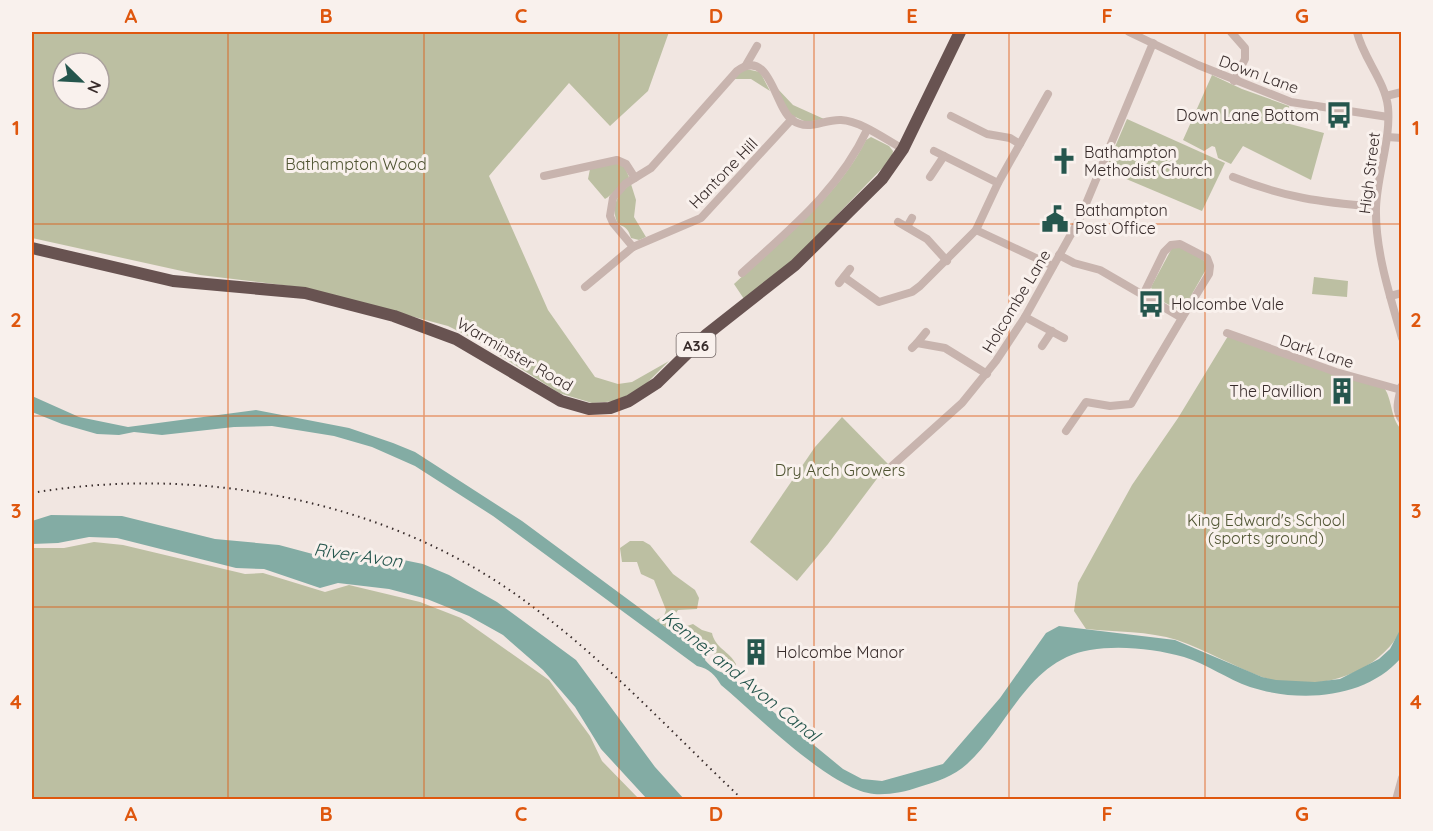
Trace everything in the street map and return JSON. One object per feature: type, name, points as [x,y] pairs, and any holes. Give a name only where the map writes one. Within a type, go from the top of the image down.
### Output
[{"type":"highway","name":"Warminster Road","points":[[32,248],[173,281],[305,293],[394,316],[456,339],[561,401],[589,408],[610,408],[644,393],[706,335],[795,265],[882,179],[903,149],[960,32]]},
{"type":"street","name":"Down Lane","points":[[1129,32],[1234,81],[1291,102],[1388,117]]},
{"type":"street","points":[[1231,32],[1245,48],[1245,59],[1234,81]]},
{"type":"street","points":[[1357,32],[1363,52],[1386,96],[1401,92]]},
{"type":"street","name":"Holcombe Lane","points":[[883,474],[954,410],[987,374],[1025,317],[1084,209],[1099,166],[1135,88],[1152,42]]},
{"type":"street","points":[[633,247],[610,216],[613,198],[626,184],[651,168],[736,71],[746,65],[757,46]]},
{"type":"street","points":[[746,65],[758,67],[765,73],[784,112],[792,119],[805,125],[843,120],[903,149]]},
{"type":"street","points":[[850,269],[842,280],[879,302],[912,292],[947,261],[976,230],[1040,101],[1048,94]]},
{"type":"street","name":"High Street","points":[[1386,96],[1387,136],[1376,207],[1377,230],[1401,338]]},
{"type":"street","points":[[951,116],[972,123],[987,134],[1010,138],[1020,144]]},
{"type":"street","name":"Hantone Hill","points":[[585,287],[633,247],[701,218],[792,119]]},
{"type":"street","points":[[742,273],[826,193],[855,155],[867,130]]},
{"type":"street","points":[[1387,136],[1401,138]]},
{"type":"street","points":[[934,151],[998,183]]},
{"type":"street","points":[[930,177],[944,156]]},
{"type":"street","points":[[544,176],[617,160],[626,164],[635,178]]},
{"type":"street","points":[[1233,177],[1271,192],[1314,202],[1376,207]]},
{"type":"street","points":[[906,227],[912,218]]},
{"type":"street","points":[[898,222],[927,239],[947,261]]},
{"type":"street","points":[[976,230],[1053,266]]},
{"type":"street","points":[[1066,431],[1086,402],[1110,406],[1131,405],[1209,274],[1210,266],[1207,258],[1180,244],[1171,245],[1164,252],[1143,295]]},
{"type":"street","points":[[1059,255],[1074,263],[1100,270],[1182,318]]},
{"type":"street","points":[[1390,296],[1401,293]]},
{"type":"street","points":[[1025,317],[1064,338]]},
{"type":"street","points":[[926,332],[914,346],[945,348],[987,374]]},
{"type":"street","points":[[1042,346],[1052,332]]},
{"type":"street","name":"Dark Lane","points":[[1227,333],[1238,335],[1285,355],[1336,372],[1401,388]]},
{"type":"street","points":[[1401,388],[1397,413],[1401,420]]},
{"type":"street","points":[[1396,800],[1401,778]]},
{"type":"green space","name":"Bathampton Wood","points":[[32,32],[669,32],[648,91],[610,126],[569,83],[489,176],[548,310],[595,377],[618,384],[632,382],[669,361],[644,386],[618,401],[592,403],[559,393],[476,340],[448,326],[306,288],[200,275],[32,238]]},
{"type":"green space","points":[[746,69],[760,72],[770,91],[751,79],[734,79],[734,75]]},
{"type":"green space","points":[[1212,75],[1289,106],[1286,123],[1324,133],[1311,180],[1243,146],[1231,164],[1218,158],[1215,147],[1212,146],[1204,151],[1183,140]]},
{"type":"green space","points":[[776,87],[793,105],[824,119],[806,122],[789,114]]},
{"type":"green space","points":[[1127,119],[1225,163],[1202,211],[1105,170]]},
{"type":"green space","points":[[871,137],[889,146],[893,151],[892,158],[784,270],[744,299],[734,284],[824,199],[840,181],[866,140]]},
{"type":"green space","points":[[617,163],[624,166],[629,177],[605,199],[588,179],[590,169]]},
{"type":"green space","points":[[631,184],[636,200],[634,217],[646,237],[639,240],[631,238],[627,229],[618,224],[615,212],[616,201]]},
{"type":"green space","points":[[1180,247],[1205,261],[1208,266],[1184,308],[1179,310],[1154,297],[1151,287],[1172,248]]},
{"type":"green space","points":[[1314,277],[1348,281],[1347,297],[1312,294]]},
{"type":"green space","name":"King Edward's School (sports ground)","points":[[1228,336],[1383,386],[1397,425],[1401,429],[1402,628],[1391,645],[1377,659],[1360,670],[1341,677],[1322,682],[1281,682],[1262,677],[1188,644],[1166,637],[1086,629],[1074,611],[1078,583],[1132,485],[1178,418]]},
{"type":"green space","name":"Dry Arch Growers","points":[[842,417],[888,464],[797,581],[750,542],[815,447]]},
{"type":"green space","points":[[630,541],[643,541],[650,545],[673,574],[695,590],[699,598],[697,609],[678,610],[672,619],[675,631],[656,620],[664,616],[666,610],[654,580],[641,574],[637,562],[622,562],[620,548]]},
{"type":"green space","points":[[94,542],[123,545],[245,574],[263,573],[325,592],[349,585],[420,602],[461,618],[549,680],[590,736],[602,761],[639,799],[32,799],[32,548],[64,548]]},
{"type":"green space","points":[[693,624],[712,633],[719,646],[736,664],[734,667],[717,658],[704,642],[690,636],[687,626]]},
{"type":"water","points":[[32,396],[79,417],[128,427],[256,410],[349,428],[415,452],[522,521],[668,629],[682,633],[706,655],[705,660],[712,667],[726,673],[843,769],[862,779],[882,781],[943,764],[1000,698],[1046,633],[1059,626],[1175,640],[1262,677],[1276,680],[1315,682],[1340,679],[1379,659],[1390,649],[1401,628],[1401,658],[1386,672],[1369,682],[1331,694],[1310,696],[1269,692],[1250,687],[1209,667],[1173,654],[1125,648],[1090,650],[1069,656],[1035,680],[982,749],[956,772],[938,781],[908,790],[891,794],[874,794],[837,780],[816,766],[721,685],[709,671],[697,666],[493,516],[415,466],[372,447],[334,436],[272,426],[234,427],[162,435],[134,432],[119,435],[97,434],[32,412]]},
{"type":"water","name":"River Avon","points":[[51,515],[122,516],[215,539],[279,545],[324,557],[342,554],[384,556],[423,564],[449,575],[497,602],[576,660],[655,767],[684,799],[647,799],[601,749],[575,707],[543,670],[503,635],[469,616],[427,599],[389,589],[338,583],[320,588],[264,569],[236,568],[117,538],[89,537],[58,543],[32,544],[32,521]]},
{"type":"railway","points":[[32,493],[94,485],[157,484],[221,487],[285,497],[347,513],[407,535],[464,562],[518,596],[548,619],[606,668],[743,800]]},
{"type":"place","name":"Down Lane Bottom","points":[[1339,115]]},
{"type":"place","name":"Bathampton Methodist Church","points":[[1064,161]]},
{"type":"place","name":"Bathampton Post Office","points":[[1055,219]]},
{"type":"place","name":"Holcombe Vale","points":[[1151,304]]},
{"type":"place","name":"The Pavillion","points":[[1342,391]]},
{"type":"place","name":"Holcombe Manor","points":[[756,652]]},
{"type":"water label","name":"Kennet and Avon Canal","points":[[741,676]]}]
